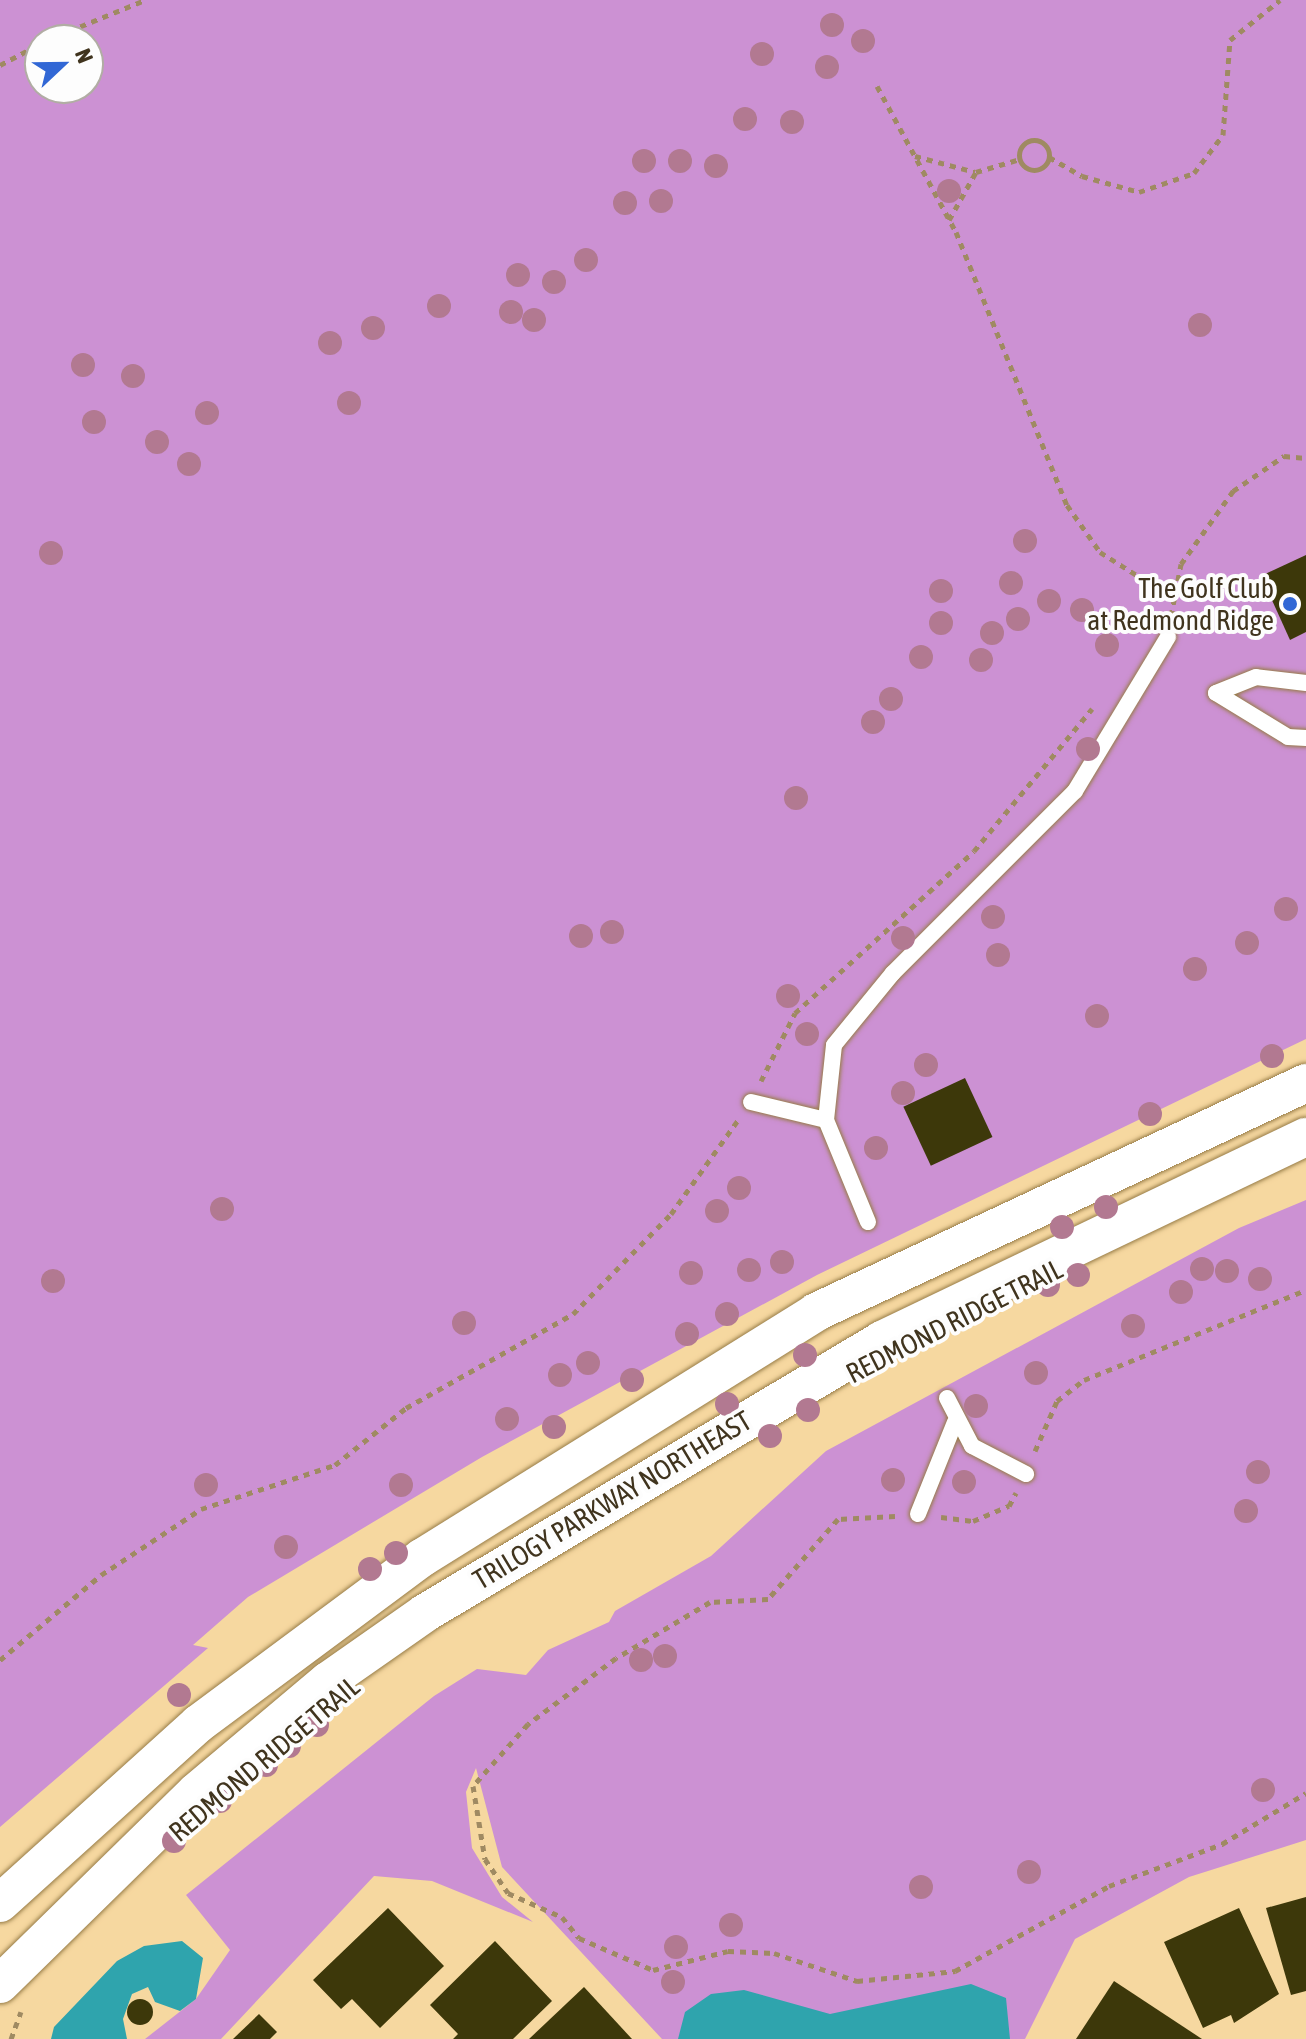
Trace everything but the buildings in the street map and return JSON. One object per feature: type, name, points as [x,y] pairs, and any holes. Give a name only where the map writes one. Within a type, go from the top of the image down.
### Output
[{"type":"street","name":"TRILOGY PARKWAY NORTHEAST","points":[[0,1903],[198,1724],[423,1557],[816,1312],[1306,1083]]},
{"type":"street","name":"TRILOGY PARKWAY NORTHEAST","points":[[15,1992],[196,1792],[328,1681],[425,1613],[882,1340],[1306,1137]]},
{"type":"lane","points":[[868,1222],[826,1120],[834,1045],[893,973],[1075,791],[1168,637]]},
{"type":"lane","points":[[1306,683],[1256,677],[1216,693],[1288,737],[1306,738]]},
{"type":"lane","points":[[751,1102],[826,1120]]},
{"type":"lane","points":[[947,1398],[955,1422],[972,1446],[1026,1474]]},
{"type":"lane","points":[[918,1514],[955,1422]]},
{"type":"path","points":[[86,24],[145,0]]},
{"type":"path","points":[[913,155],[976,172],[1020,159],[1031,140],[1045,144],[1049,157],[1082,176],[1139,192],[1194,173],[1223,135],[1230,40],[1280,0]]},
{"type":"path","points":[[0,65],[24,52]]},
{"type":"path","points":[[877,86],[949,220],[1067,505],[1100,552],[1175,599]]},
{"type":"path","points":[[1020,159],[1035,169],[1049,157]]},
{"type":"path","points":[[949,220],[976,172]]},
{"type":"path","points":[[1168,637],[1181,564],[1233,491],[1284,456],[1306,458]]},
{"type":"path","points":[[0,1660],[101,1575],[201,1509],[335,1465],[406,1408],[573,1314],[671,1214],[751,1102],[795,1013],[974,851],[1099,700]]},
{"type":"path","points":[[1306,1290],[1084,1380],[1057,1401],[1009,1506],[973,1521],[918,1514],[838,1519],[768,1599],[710,1602],[616,1658],[528,1724],[473,1786],[485,1859],[508,1893],[562,1917],[579,1938],[653,1970],[728,1951],[774,1953],[857,1981],[955,1971],[1109,1886],[1222,1844],[1306,1793]]},
{"type":"path","points":[[11,2039],[15,1992]]},
{"type":"shaded area","name":"The Golf Club at Redmond Ridge","points":[[0,0],[1306,0],[1306,1039],[817,1275],[482,1457],[248,1597],[193,1645],[208,1648],[0,1827]]},
{"type":"shaded area","points":[[1306,1200],[1306,1840],[1189,1877],[1075,1939],[1025,2039],[662,2039],[502,1867],[476,1768],[466,1792],[472,1848],[502,1897],[533,1922],[432,1881],[374,1876],[221,2039],[145,2039],[196,1999],[230,1950],[186,1895],[434,1696],[477,1669],[526,1675],[548,1650],[609,1622],[615,1611],[711,1556],[826,1451],[1239,1228]]},
{"type":"water","points":[[182,1941],[203,1958],[196,1999],[180,2011],[155,2002],[148,1987],[132,1994],[123,2019],[127,2039],[51,2039],[54,2027],[117,1961],[144,1946]]},
{"type":"water","points":[[971,1984],[1006,1998],[1010,2039],[678,2039],[685,2012],[711,1994],[744,1990],[830,2014]]},
{"type":"place","name":"The Golf Club at Redmond Ridge","points":[[1290,604]]}]
